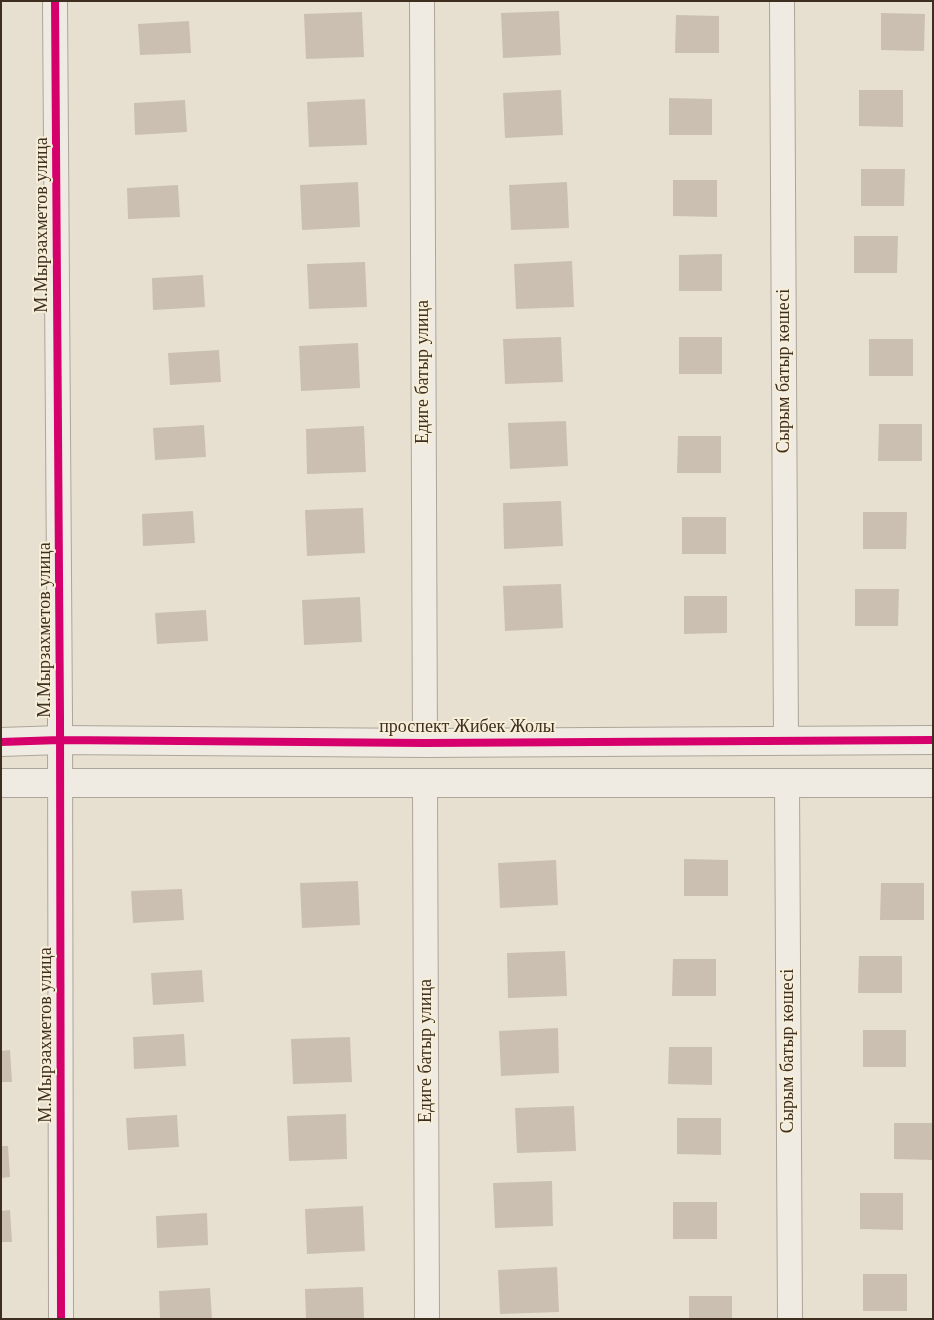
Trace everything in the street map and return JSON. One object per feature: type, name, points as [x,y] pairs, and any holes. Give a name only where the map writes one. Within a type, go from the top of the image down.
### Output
[{"type":"street","name":"М.Мырзахметов улица","points":[[56,1],[61,1319]]},
{"type":"street","name":"Едиге батыр улица","points":[[422,1],[425,743]]},
{"type":"street","name":"Сырым батыр көшесі","points":[[782,1],[786,741]]},
{"type":"street","name":"проспект Жибек Жолы","points":[[1,742],[60,740],[425,743],[933,740]]},
{"type":"street","points":[[1,783],[933,783]]},
{"type":"street","name":"Сырым батыр көшесі","points":[[786,783],[790,1319]]},
{"type":"street","name":"Едиге батыр улица","points":[[425,784],[427,1319]]},
{"type":"building","points":[[559,11],[561,55],[503,58],[501,13]]},
{"type":"building","points":[[362,12],[364,57],[306,59],[304,14]]},
{"type":"building","points":[[881,13],[925,14],[924,51],[881,50]]},
{"type":"building","points":[[676,15],[719,16],[719,53],[675,53]]},
{"type":"building","points":[[189,21],[191,53],[140,55],[138,24]]},
{"type":"building","points":[[561,90],[563,135],[505,138],[503,93]]},
{"type":"building","points":[[859,90],[903,90],[903,127],[859,126]]},
{"type":"building","points":[[669,98],[712,99],[712,135],[669,135]]},
{"type":"building","points":[[365,99],[367,145],[309,147],[307,102]]},
{"type":"building","points":[[185,100],[187,132],[135,135],[134,103]]},
{"type":"building","points":[[861,169],[905,169],[904,206],[861,206]]},
{"type":"building","points":[[673,180],[717,180],[717,217],[673,216]]},
{"type":"building","points":[[358,182],[360,227],[302,230],[300,185]]},
{"type":"building","points":[[567,182],[569,228],[511,230],[509,185]]},
{"type":"building","points":[[178,185],[180,217],[128,219],[127,188]]},
{"type":"building","points":[[854,236],[898,236],[897,273],[854,273]]},
{"type":"building","points":[[722,254],[722,291],[679,291],[679,255]]},
{"type":"building","points":[[572,261],[574,307],[516,309],[514,264]]},
{"type":"building","points":[[365,262],[367,307],[309,309],[307,264]]},
{"type":"building","points":[[203,275],[205,307],[153,310],[152,278]]},
{"type":"building","points":[[561,337],[563,382],[505,384],[503,339]]},
{"type":"building","points":[[679,337],[722,337],[722,374],[679,374]]},
{"type":"building","points":[[869,339],[913,339],[913,376],[869,376]]},
{"type":"building","points":[[358,343],[360,388],[301,391],[299,346]]},
{"type":"building","points":[[219,350],[221,382],[170,385],[168,353]]},
{"type":"building","points":[[566,421],[568,466],[510,469],[508,423]]},
{"type":"building","points":[[879,424],[922,424],[922,461],[878,461]]},
{"type":"building","points":[[204,425],[206,457],[155,460],[153,428]]},
{"type":"building","points":[[364,426],[366,472],[307,474],[306,429]]},
{"type":"building","points":[[678,436],[721,436],[721,473],[677,473]]},
{"type":"building","points":[[561,501],[563,546],[504,549],[503,503]]},
{"type":"building","points":[[363,508],[365,553],[307,556],[305,510]]},
{"type":"building","points":[[193,511],[195,543],[143,546],[142,514]]},
{"type":"building","points":[[863,512],[907,512],[906,549],[863,549]]},
{"type":"building","points":[[682,517],[726,517],[726,554],[682,554]]},
{"type":"building","points":[[561,584],[563,628],[505,631],[503,586]]},
{"type":"building","points":[[855,589],[899,589],[898,626],[855,626]]},
{"type":"building","points":[[684,596],[727,596],[727,633],[684,634]]},
{"type":"building","points":[[360,597],[362,642],[304,645],[302,600]]},
{"type":"building","points":[[206,610],[208,641],[157,644],[155,613]]},
{"type":"building","points":[[684,859],[728,860],[728,896],[684,896]]},
{"type":"building","points":[[556,860],[558,905],[500,908],[498,863]]},
{"type":"building","points":[[358,881],[360,925],[302,928],[300,883]]},
{"type":"building","points":[[881,883],[924,883],[924,920],[880,920]]},
{"type":"building","points":[[182,889],[184,920],[133,923],[131,891]]},
{"type":"building","points":[[565,951],[567,996],[508,998],[507,953]]},
{"type":"building","points":[[859,956],[902,956],[902,993],[858,993]]},
{"type":"building","points":[[673,959],[716,959],[716,996],[672,996]]},
{"type":"building","points":[[202,970],[204,1002],[153,1005],[151,973]]},
{"type":"building","points":[[558,1028],[559,1073],[501,1076],[499,1031]]},
{"type":"building","points":[[863,1030],[906,1030],[906,1067],[863,1067]]},
{"type":"building","points":[[184,1034],[186,1066],[134,1069],[133,1037]]},
{"type":"building","points":[[350,1037],[352,1082],[293,1084],[291,1039]]},
{"type":"building","points":[[669,1047],[712,1047],[712,1085],[668,1084]]},
{"type":"building","points":[[10,1050],[12,1082],[1,1082],[1,1051]]},
{"type":"building","points":[[574,1106],[576,1151],[517,1153],[515,1108]]},
{"type":"building","points":[[346,1114],[347,1159],[289,1161],[287,1116]]},
{"type":"building","points":[[177,1115],[179,1147],[128,1150],[126,1118]]},
{"type":"building","points":[[677,1118],[721,1118],[721,1155],[677,1154]]},
{"type":"building","points":[[894,1123],[933,1123],[933,1160],[894,1159]]},
{"type":"building","points":[[1,1146],[8,1146],[10,1177],[1,1178]]},
{"type":"building","points":[[552,1181],[553,1226],[495,1228],[493,1183]]},
{"type":"building","points":[[860,1193],[903,1193],[903,1230],[860,1229]]},
{"type":"building","points":[[673,1202],[717,1202],[717,1239],[673,1239]]},
{"type":"building","points":[[363,1206],[365,1251],[307,1254],[305,1209]]},
{"type":"building","points":[[10,1210],[12,1242],[1,1242],[1,1211]]},
{"type":"building","points":[[207,1213],[208,1245],[157,1248],[156,1216]]},
{"type":"building","points":[[557,1267],[559,1312],[500,1314],[498,1270]]},
{"type":"building","points":[[863,1274],[907,1274],[907,1311],[863,1311]]},
{"type":"building","points":[[363,1287],[364,1319],[306,1319],[305,1289]]},
{"type":"building","points":[[210,1288],[212,1319],[160,1319],[159,1291]]},
{"type":"building","points":[[689,1296],[732,1296],[732,1319],[689,1319]]},
{"type":"cycle path","points":[[55,1],[60,718],[61,1319]]},
{"type":"cycle path","points":[[1,742],[60,740],[425,743],[933,740]]}]
